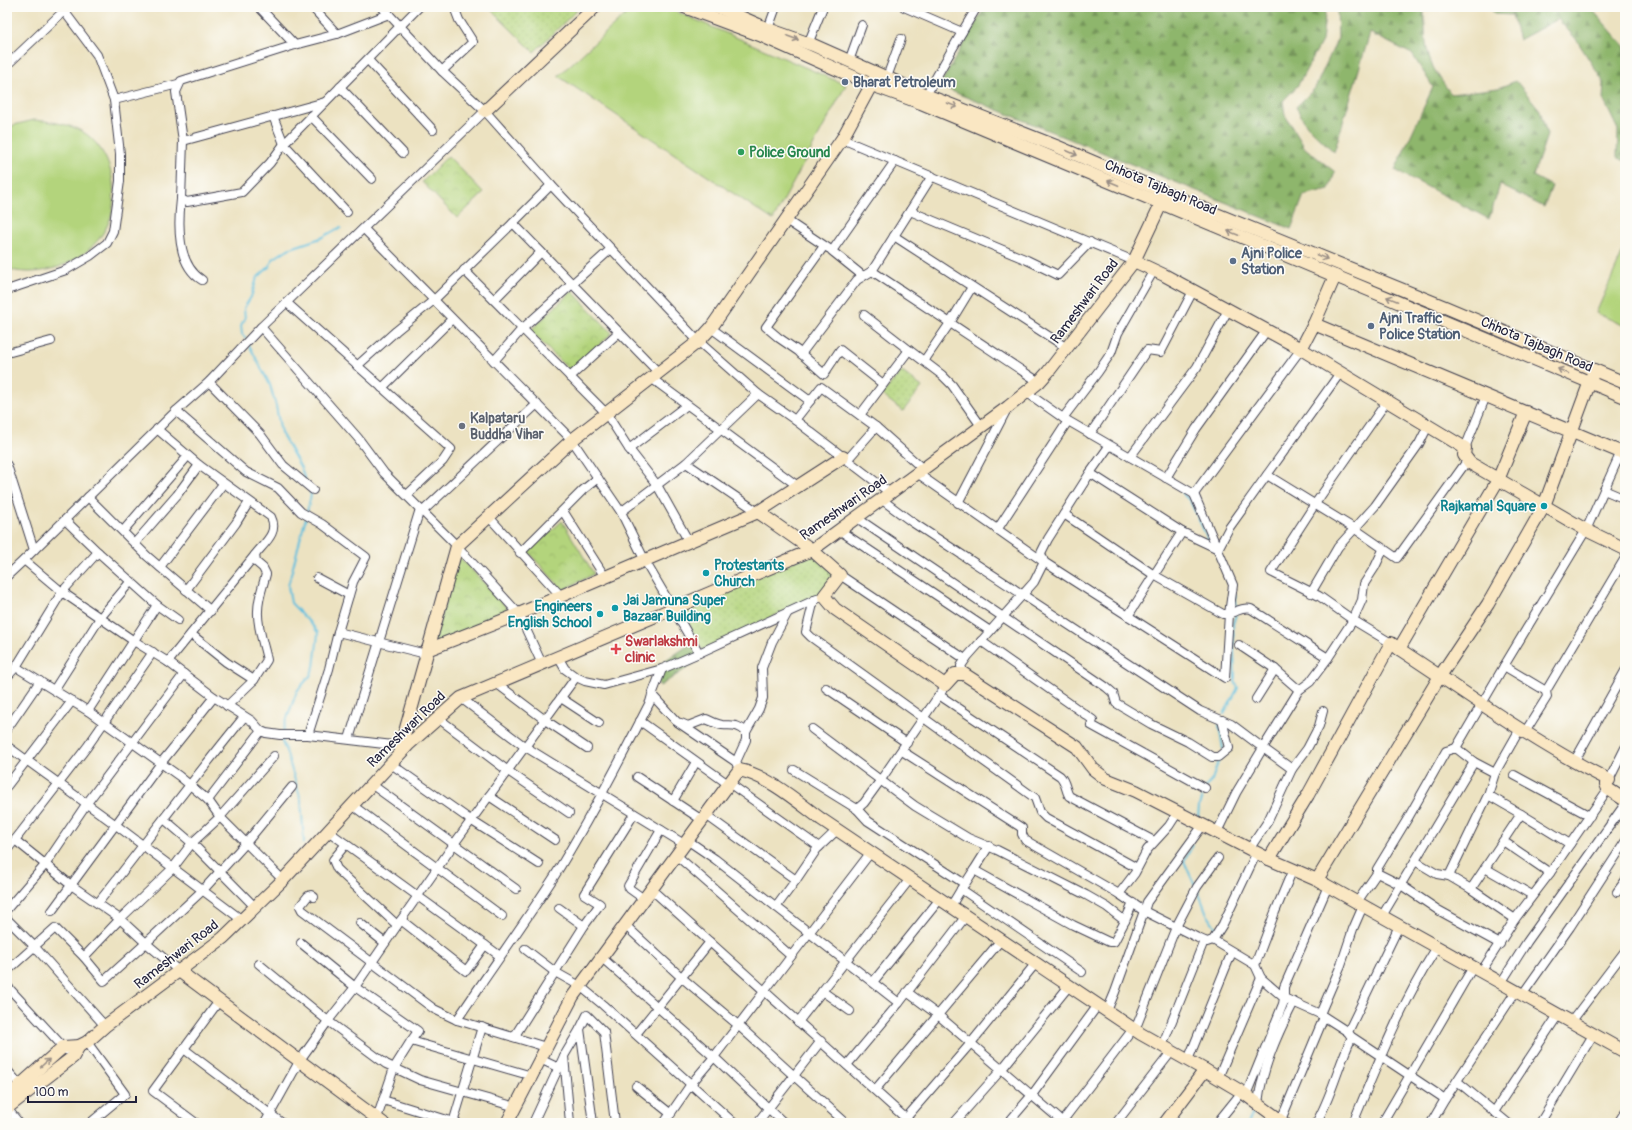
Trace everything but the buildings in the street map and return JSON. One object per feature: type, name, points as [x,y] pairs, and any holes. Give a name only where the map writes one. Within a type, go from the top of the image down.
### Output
[{"type":"street","points":[[259,7],[295,45]]},
{"type":"street","points":[[312,7],[337,34]]},
{"type":"street","points":[[382,7],[442,71],[485,111],[551,185],[698,341],[758,394],[845,458],[912,522],[1200,711],[1231,724],[1292,769]]},
{"type":"street","points":[[181,199],[187,202],[242,192],[270,163],[284,144],[401,27],[419,7]]},
{"type":"street","points":[[442,71],[473,42],[459,20],[454,7]]},
{"type":"street","points":[[7,576],[157,429],[209,382],[261,327],[485,111],[596,7]]},
{"type":"street","name":"Chhota Tajbagh Road","points":[[684,7],[762,36],[872,85],[1162,198],[1335,276],[1625,397]]},
{"type":"street","points":[[718,7],[768,29],[849,61],[926,95],[1056,146],[1162,198],[1424,299],[1625,383]]},
{"type":"street","points":[[768,29],[776,7]]},
{"type":"street","points":[[808,44],[823,7]]},
{"type":"street","points":[[904,7],[962,32]]},
{"type":"street","points":[[926,95],[977,7]]},
{"type":"street","points":[[7,65],[66,9],[97,55],[114,100],[120,154],[120,181],[112,231],[107,243],[90,256],[66,270],[7,290]]},
{"type":"street","points":[[114,100],[178,84],[181,81],[295,45],[337,34],[389,14]]},
{"type":"street","points":[[849,61],[862,25]]},
{"type":"street","points":[[24,560],[62,592],[134,641],[168,662],[214,697],[252,722],[261,731],[283,735],[308,735],[349,739],[401,749],[457,546],[572,440],[698,341],[711,328],[842,139],[872,85],[882,75],[901,39]]},
{"type":"street","points":[[7,52],[14,59]]},
{"type":"street","points":[[368,60],[434,130]]},
{"type":"street","points":[[178,84],[176,92],[183,141],[181,199],[178,223],[185,261],[195,276],[202,280]]},
{"type":"street","points":[[340,87],[403,153]]},
{"type":"street","points":[[183,141],[326,102]]},
{"type":"street","points":[[305,108],[310,117],[372,179]]},
{"type":"street","points":[[272,116],[284,144],[347,212]]},
{"type":"street","points":[[842,139],[1154,270],[1301,349],[1465,448]]},
{"type":"street","points":[[832,251],[895,161]]},
{"type":"street","points":[[801,354],[857,280],[872,271],[932,176]]},
{"type":"street","points":[[357,366],[434,300],[551,185]]},
{"type":"street","name":"Rameshwari Road","points":[[83,1044],[223,938],[256,908],[391,764],[401,749],[461,698],[812,550],[1008,407],[1038,382],[1067,348],[1134,261],[1162,198]]},
{"type":"street","points":[[910,211],[1027,260],[1058,275],[1090,242]]},
{"type":"street","points":[[786,220],[832,251],[863,276]]},
{"type":"street","points":[[513,223],[619,332],[654,375],[687,405],[799,487]]},
{"type":"street","points":[[364,229],[572,440],[621,512],[645,561],[674,608],[699,653]]},
{"type":"street","points":[[894,236],[1067,348]]},
{"type":"street","points":[[824,246],[766,327],[798,351],[824,374],[840,350],[883,384]]},
{"type":"street","points":[[494,361],[522,329],[571,283],[611,249]]},
{"type":"street","points":[[494,300],[541,252]]},
{"type":"street","points":[[464,270],[606,413],[629,449],[657,485],[689,542]]},
{"type":"street","points":[[997,530],[1064,421],[1111,353],[1118,333],[1154,270]]},
{"type":"street","points":[[872,271],[1038,382]]},
{"type":"street","points":[[1194,494],[1301,349],[1314,324],[1335,276]]},
{"type":"street","points":[[924,361],[972,287]]},
{"type":"street","points":[[1090,434],[1147,350],[1161,352],[1193,291]]},
{"type":"street","points":[[287,303],[451,449],[443,461],[407,495]]},
{"type":"street","points":[[1130,457],[1197,367],[1228,310]]},
{"type":"street","points":[[864,315],[924,361],[952,385],[981,426]]},
{"type":"street","points":[[382,388],[452,318]]},
{"type":"street","points":[[652,695],[676,721],[738,766],[778,788],[837,830],[1134,1030],[1244,1093],[1278,1121],[1341,965],[1360,904],[1377,872],[1377,869],[1446,751],[1456,748],[1586,530],[1623,453],[1314,324]]},
{"type":"street","points":[[261,327],[358,438],[384,473],[457,546],[519,614],[542,664]]},
{"type":"street","points":[[711,328],[810,402]]},
{"type":"street","points":[[1166,478],[1196,429],[1267,330]]},
{"type":"street","points":[[570,377],[619,332]]},
{"type":"street","points":[[7,353],[51,341]]},
{"type":"street","points":[[860,415],[909,350]]},
{"type":"street","points":[[1258,1103],[1260,1087],[1288,999],[1284,987],[1322,883],[1440,676],[1488,604],[1544,506],[1594,371]]},
{"type":"street","points":[[1218,549],[1230,528],[1340,372]]},
{"type":"street","points":[[209,382],[260,434],[283,465],[308,486]]},
{"type":"street","points":[[795,420],[821,387],[876,427],[920,471],[958,502],[1044,562],[1225,678],[1229,614],[1233,585],[1194,494],[1090,434],[1064,421],[1026,392]]},
{"type":"street","points":[[621,512],[686,463],[758,394]]},
{"type":"street","points":[[1486,396],[1465,448],[1464,455],[1468,461],[1498,480],[1586,530],[1625,549]]},
{"type":"street","points":[[1387,401],[1315,504],[1271,572],[1311,593],[1395,646],[1523,731],[1608,784],[1625,800]]},
{"type":"street","points":[[349,739],[378,642],[421,511],[537,404]]},
{"type":"street","points":[[629,449],[687,405]]},
{"type":"street","points":[[958,502],[1008,407]]},
{"type":"street","points":[[176,411],[246,472],[278,488],[306,516],[322,524],[366,557],[349,595],[329,669],[308,735]]},
{"type":"street","points":[[1269,859],[1395,646],[1498,480],[1526,412]]},
{"type":"street","points":[[1311,593],[1338,547],[1375,506],[1418,444],[1428,426]]},
{"type":"street","points":[[338,632],[427,652],[758,512],[845,458],[876,427]]},
{"type":"street","points":[[157,429],[223,484],[271,518],[275,524],[274,531],[168,662]]},
{"type":"street","points":[[964,674],[961,666],[981,641],[1034,582],[1044,562],[1041,553],[1048,539],[1106,449]]},
{"type":"street","points":[[123,531],[188,456]]},
{"type":"street","points":[[1267,475],[1355,528],[1383,550],[1397,558],[1468,461]]},
{"type":"street","points":[[686,463],[812,550],[840,575],[966,660]]},
{"type":"street","points":[[7,465],[34,550]]},
{"type":"street","points":[[136,543],[177,495],[199,465]]},
{"type":"street","points":[[1090,473],[1182,532],[1218,549]]},
{"type":"street","points":[[520,553],[598,478]]},
{"type":"street","points":[[160,567],[223,484]]},
{"type":"street","points":[[1604,490],[1625,499]]},
{"type":"street","points":[[88,497],[160,567],[210,611]]},
{"type":"street","points":[[186,590],[236,523],[249,502]]},
{"type":"street","points":[[563,511],[605,577]]},
{"type":"street","points":[[1064,514],[1154,575],[1223,614],[1229,614],[1244,608],[1251,609],[1328,658]]},
{"type":"street","points":[[488,516],[560,596]]},
{"type":"street","points":[[857,518],[1106,687],[1113,693],[1116,703],[1151,724],[1188,742],[1212,757],[1221,755],[1229,748],[1222,720]]},
{"type":"street","points":[[65,520],[157,605],[178,620]]},
{"type":"street","points":[[839,530],[990,631]]},
{"type":"street","points":[[1128,616],[1182,532]]},
{"type":"street","points":[[1217,832],[1236,793],[1299,690],[1310,682],[1353,620],[1362,600],[1364,584],[1375,567],[1383,550]]},
{"type":"street","points":[[7,677],[16,667],[62,592],[98,552]]},
{"type":"street","points":[[227,706],[254,680],[267,660],[258,611],[266,574],[263,568],[256,562],[255,555]]},
{"type":"street","points":[[1449,876],[1488,795],[1496,773],[1547,697],[1546,691],[1625,558]]},
{"type":"street","points":[[840,575],[819,598],[806,632],[811,637],[1035,798],[1040,812],[1046,818],[1137,868]]},
{"type":"street","points":[[317,578],[349,595]]},
{"type":"street","points":[[54,690],[100,618],[131,581]]},
{"type":"street","points":[[558,657],[565,669],[576,676],[585,681],[604,685],[662,669],[819,598]]},
{"type":"street","points":[[819,598],[1064,779],[1065,789],[1069,796],[1154,841]]},
{"type":"street","points":[[88,711],[157,605]]},
{"type":"street","points":[[507,1123],[573,996],[729,783],[738,766],[746,740],[746,732],[759,709],[763,698],[762,668],[772,642],[788,612]]},
{"type":"street","points":[[191,634],[226,662],[254,680]]},
{"type":"street","points":[[981,641],[1093,720],[1091,725],[1205,788]]},
{"type":"street","points":[[1239,645],[1274,669],[1299,690]]},
{"type":"street","points":[[7,850],[87,747],[153,652]]},
{"type":"street","points":[[1504,666],[1546,691]]},
{"type":"street","points":[[16,667],[88,711],[189,784],[208,800],[220,817],[283,880]]},
{"type":"street","points":[[457,1020],[554,876],[602,795],[650,702],[662,669]]},
{"type":"street","points":[[1256,699],[1274,669]]},
{"type":"street","points":[[1574,762],[1625,671]]},
{"type":"street","points":[[7,909],[45,865],[87,803],[184,674]]},
{"type":"street","points":[[857,809],[864,803],[902,751],[942,690],[955,674],[964,674],[1077,746],[1093,768],[1106,779],[1136,791],[1269,859],[1322,883],[1593,1035],[1623,1048]]},
{"type":"street","points":[[265,1123],[300,1060],[355,987],[454,844],[526,747],[576,676]]},
{"type":"street","points":[[7,729],[40,681]]},
{"type":"street","points":[[496,683],[545,720],[586,748]]},
{"type":"street","points":[[826,688],[907,743]]},
{"type":"street","points":[[52,911],[161,763],[214,697]]},
{"type":"street","points":[[461,698],[526,747],[634,814],[715,859],[899,1003]]},
{"type":"street","points":[[561,698],[599,723]]},
{"type":"street","points":[[7,786],[72,701]]},
{"type":"street","points":[[902,751],[1022,828],[1022,834],[1025,840],[1119,894],[1144,911],[1208,942],[1213,940],[1224,924],[1253,850],[1292,769],[1308,748],[1319,726],[1323,711]]},
{"type":"street","points":[[98,903],[164,819],[189,784],[244,718]]},
{"type":"street","points":[[438,718],[508,771],[569,813]]},
{"type":"street","points":[[680,723],[688,726],[706,719],[722,725],[734,724],[746,732]]},
{"type":"street","points":[[640,721],[696,762],[729,783],[819,847]]},
{"type":"street","points":[[812,729],[915,806],[968,838],[989,846],[1086,895],[1107,907],[1125,921]]},
{"type":"street","points":[[208,800],[261,731]]},
{"type":"street","points":[[7,746],[87,803],[242,920]]},
{"type":"street","points":[[1456,748],[1474,762],[1496,773]]},
{"type":"street","points":[[1382,1123],[1409,1075],[1477,970],[1500,944],[1515,919],[1590,816],[1608,784],[1625,748]]},
{"type":"street","points":[[84,957],[120,919],[173,868],[192,843],[220,817],[274,756]]},
{"type":"street","points":[[673,801],[696,762]]},
{"type":"street","points":[[1382,916],[1474,762]]},
{"type":"street","points":[[391,764],[472,821],[539,864]]},
{"type":"street","points":[[794,770],[857,809],[868,821],[1082,972]]},
{"type":"street","points":[[1514,775],[1590,816]]},
{"type":"street","points":[[637,777],[673,801],[704,817],[796,880]]},
{"type":"street","points":[[371,784],[516,889]]},
{"type":"street","points":[[7,971],[55,928],[84,957],[104,981],[203,890],[246,843],[292,787]]},
{"type":"street","points":[[1488,795],[1570,844]]},
{"type":"street","points":[[489,796],[555,840]]},
{"type":"street","points":[[1501,983],[1523,948],[1625,804]]},
{"type":"street","points":[[352,805],[502,916]]},
{"type":"street","points":[[1119,894],[1137,868],[1147,850],[1169,826],[1178,812]]},
{"type":"street","points":[[514,1037],[584,926],[600,904],[584,894],[634,814]]},
{"type":"street","points":[[1470,889],[1521,814]]},
{"type":"street","points":[[164,819],[192,843],[256,908]]},
{"type":"street","points":[[1008,1123],[1115,992],[1147,902],[1168,876],[1199,824]]},
{"type":"street","points":[[644,899],[628,886],[661,830]]},
{"type":"street","points":[[776,907],[819,847],[837,830]]},
{"type":"street","points":[[328,831],[500,956]]},
{"type":"street","points":[[15,840],[70,885],[120,919],[146,943],[219,1001],[380,1120],[383,1100],[394,1068],[418,1031],[355,987],[301,943]]},
{"type":"street","points":[[1503,841],[1550,872]]},
{"type":"street","points":[[1434,1122],[1445,1099],[1457,1081],[1519,993],[1570,927],[1625,842]]},
{"type":"street","points":[[346,844],[333,860],[337,869],[399,923],[466,971],[485,946]]},
{"type":"street","points":[[952,906],[989,846]]},
{"type":"street","points":[[664,1123],[691,1084],[871,852]]},
{"type":"street","points":[[676,855],[791,956]]},
{"type":"street","points":[[907,992],[938,1015],[1062,1122],[1134,1030],[1176,927],[1197,887],[1218,858]]},
{"type":"street","points":[[1415,861],[1437,874],[1449,876],[1515,919]]},
{"type":"street","points":[[1485,868],[1532,895]]},
{"type":"street","points":[[1255,965],[1293,869]]},
{"type":"street","points":[[974,870],[1073,925],[1109,942],[1114,942],[1133,903]]},
{"type":"street","points":[[1377,872],[1401,885],[1438,910],[1500,944]]},
{"type":"street","points":[[798,1022],[845,960],[910,879]]},
{"type":"street","points":[[1617,892],[1625,881]]},
{"type":"street","points":[[651,889],[909,1120],[1036,963]]},
{"type":"street","points":[[314,897],[311,895],[304,901],[300,906],[302,910],[434,1009],[457,1020],[546,1047]]},
{"type":"street","points":[[873,982],[940,899]]},
{"type":"street","points":[[559,908],[584,926]]},
{"type":"street","points":[[847,1065],[899,1003],[966,916]]},
{"type":"street","points":[[7,919],[34,946],[105,1026]]},
{"type":"street","points":[[360,923],[385,943]]},
{"type":"street","points":[[625,925],[681,977],[738,1025],[846,1123]]},
{"type":"street","points":[[1316,1123],[1329,1096],[1350,1034],[1399,926]]},
{"type":"street","points":[[875,1090],[1001,940]]},
{"type":"street","points":[[1213,940],[1255,965],[1261,978],[1288,999],[1322,1015],[1445,1099]]},
{"type":"street","points":[[1116,1123],[1167,1048],[1204,941]]},
{"type":"street","points":[[636,1034],[710,942]]},
{"type":"street","points":[[1353,1123],[1380,1056],[1419,976],[1437,947]]},
{"type":"street","points":[[525,949],[555,972],[580,986],[636,1034],[734,1123]]},
{"type":"street","points":[[1571,1022],[1625,951]]},
{"type":"street","points":[[1188,1060],[1232,952]]},
{"type":"street","points":[[601,957],[714,1056],[784,1123]]},
{"type":"street","points":[[259,964],[328,1021],[386,1064],[420,1080],[516,1107]]},
{"type":"street","points":[[1218,1078],[1261,978]]},
{"type":"street","points":[[7,986],[62,1047],[73,1057]]},
{"type":"street","points":[[954,1123],[1002,1069],[1069,986]]},
{"type":"street","points":[[822,991],[850,1012]]},
{"type":"street","points":[[1217,1123],[1244,1093],[1283,1004],[1288,999]]},
{"type":"street","points":[[196,1123],[153,1091],[219,1001]]},
{"type":"street","points":[[533,1123],[564,1056],[587,1015],[604,1032],[615,1123]]},
{"type":"street","points":[[1494,1112],[1558,1015]]},
{"type":"street","points":[[383,1100],[454,1123],[482,1027]]},
{"type":"street","points":[[580,1029],[593,1123]]},
{"type":"street","points":[[1540,1123],[1593,1035]]},
{"type":"street","points":[[411,1041],[472,1060],[532,1076]]},
{"type":"street","points":[[757,1123],[821,1041]]},
{"type":"street","points":[[7,1097],[62,1047],[83,1044]]},
{"type":"street","points":[[19,1123],[7,1108],[73,1057],[83,1044]]},
{"type":"street","points":[[83,1044],[126,1094],[90,1123]]},
{"type":"street","points":[[184,1049],[282,1123]]},
{"type":"street","points":[[564,1056],[570,1123]]},
{"type":"street","points":[[540,1059],[559,1068]]},
{"type":"street","points":[[7,1070],[20,1085]]},
{"type":"street","points":[[1165,1123],[1205,1070]]},
{"type":"street","points":[[1457,1081],[1508,1123]]},
{"type":"street","points":[[636,1086],[671,1114]]},
{"type":"street","points":[[1618,1123],[1625,1112]]},
{"type":"green space","points":[[488,7],[580,7],[534,52]]},
{"type":"green space","name":"Police Ground","points":[[634,7],[666,7],[846,85],[773,220],[558,76]]},
{"type":"green space","points":[[985,7],[1326,7],[1322,41],[1298,85],[1283,101],[1285,115],[1305,148],[1335,172],[1329,189],[1304,195],[1291,229],[939,86]]},
{"type":"green space","points":[[1337,7],[1423,7],[1429,59],[1437,74],[1451,94],[1498,88],[1516,81],[1540,110],[1547,135],[1533,176],[1552,186],[1544,207],[1500,185],[1489,219],[1395,170],[1433,87],[1412,54],[1370,33],[1334,152],[1307,126],[1296,107],[1315,88],[1338,38]]},
{"type":"green space","points":[[1491,7],[1590,7],[1625,47],[1625,161],[1617,157],[1618,130],[1603,99],[1604,83],[1576,39],[1558,19],[1519,40],[1512,15],[1494,14]]},
{"type":"green space","points":[[34,120],[64,124],[85,133],[91,138],[100,148],[106,159],[111,171],[114,193],[111,218],[102,235],[92,247],[66,264],[52,269],[37,272],[22,272],[7,269],[7,129],[14,125]]},
{"type":"green space","points":[[448,156],[484,193],[457,218],[422,182]]},
{"type":"green space","points":[[1625,247],[1625,326],[1596,313]]},
{"type":"green space","points":[[572,291],[612,333],[571,372],[530,331]]},
{"type":"green space","points":[[901,371],[922,387],[903,411],[882,395]]},
{"type":"green space","points":[[562,521],[594,574],[563,590],[528,552]]},
{"type":"green space","points":[[812,553],[836,576],[821,594],[702,650],[681,610]]},
{"type":"green space","points":[[459,556],[512,613],[432,647]]},
{"type":"green space","points":[[692,643],[702,658],[660,686],[650,671]]},
{"type":"waterway","points":[[246,339],[242,334],[241,325],[245,319],[244,308],[251,297],[257,278],[269,267],[273,259],[288,249],[321,238],[341,228]]},
{"type":"waterway","points":[[248,343],[270,385],[281,433],[301,468],[305,480]]},
{"type":"waterway","points":[[307,512],[311,495],[310,491]]},
{"type":"waterway","points":[[1181,492],[1190,501],[1208,539]]},
{"type":"waterway","points":[[283,733],[297,691],[310,676],[314,667],[317,643],[318,633],[291,603],[288,586],[306,517]]},
{"type":"waterway","points":[[1235,595],[1237,608]]},
{"type":"waterway","points":[[1224,714],[1238,688],[1235,681],[1233,624],[1236,614]]},
{"type":"waterway","points":[[1219,725],[1223,749]]},
{"type":"waterway","points":[[283,738],[282,742],[301,800],[304,843]]},
{"type":"waterway","points":[[1206,787],[1212,780],[1219,759]]},
{"type":"waterway","points":[[1198,817],[1199,806],[1204,790]]},
{"type":"waterway","points":[[1193,845],[1184,861],[1195,886]]},
{"type":"waterway","points":[[1198,891],[1207,914],[1216,928]]},
{"type":"waterway","points":[[1222,938],[1230,946]]},
{"type":"waterway","points":[[1248,1123],[1256,1108]]},
{"type":"place","name":"Bharat Petroleum","points":[[845,82]]},
{"type":"place","name":"Police Ground","points":[[741,152]]},
{"type":"place","name":"Ajni Police Station","points":[[1233,261]]},
{"type":"place","name":"Ajni Traffic Police Station","points":[[1371,326]]},
{"type":"place","name":"Kalpataru Buddha Vihar","points":[[462,426]]},
{"type":"place","name":"Rajkamal Square","points":[[1544,506]]},
{"type":"place","name":"Protestants Church","points":[[706,573]]},
{"type":"place","name":"Jai Jamuna Super Bazaar Building","points":[[615,608]]},
{"type":"place","name":"Engineers English School","points":[[600,614]]},
{"type":"place","name":"Swarlakshmi clinic","points":[[616,649]]}]
